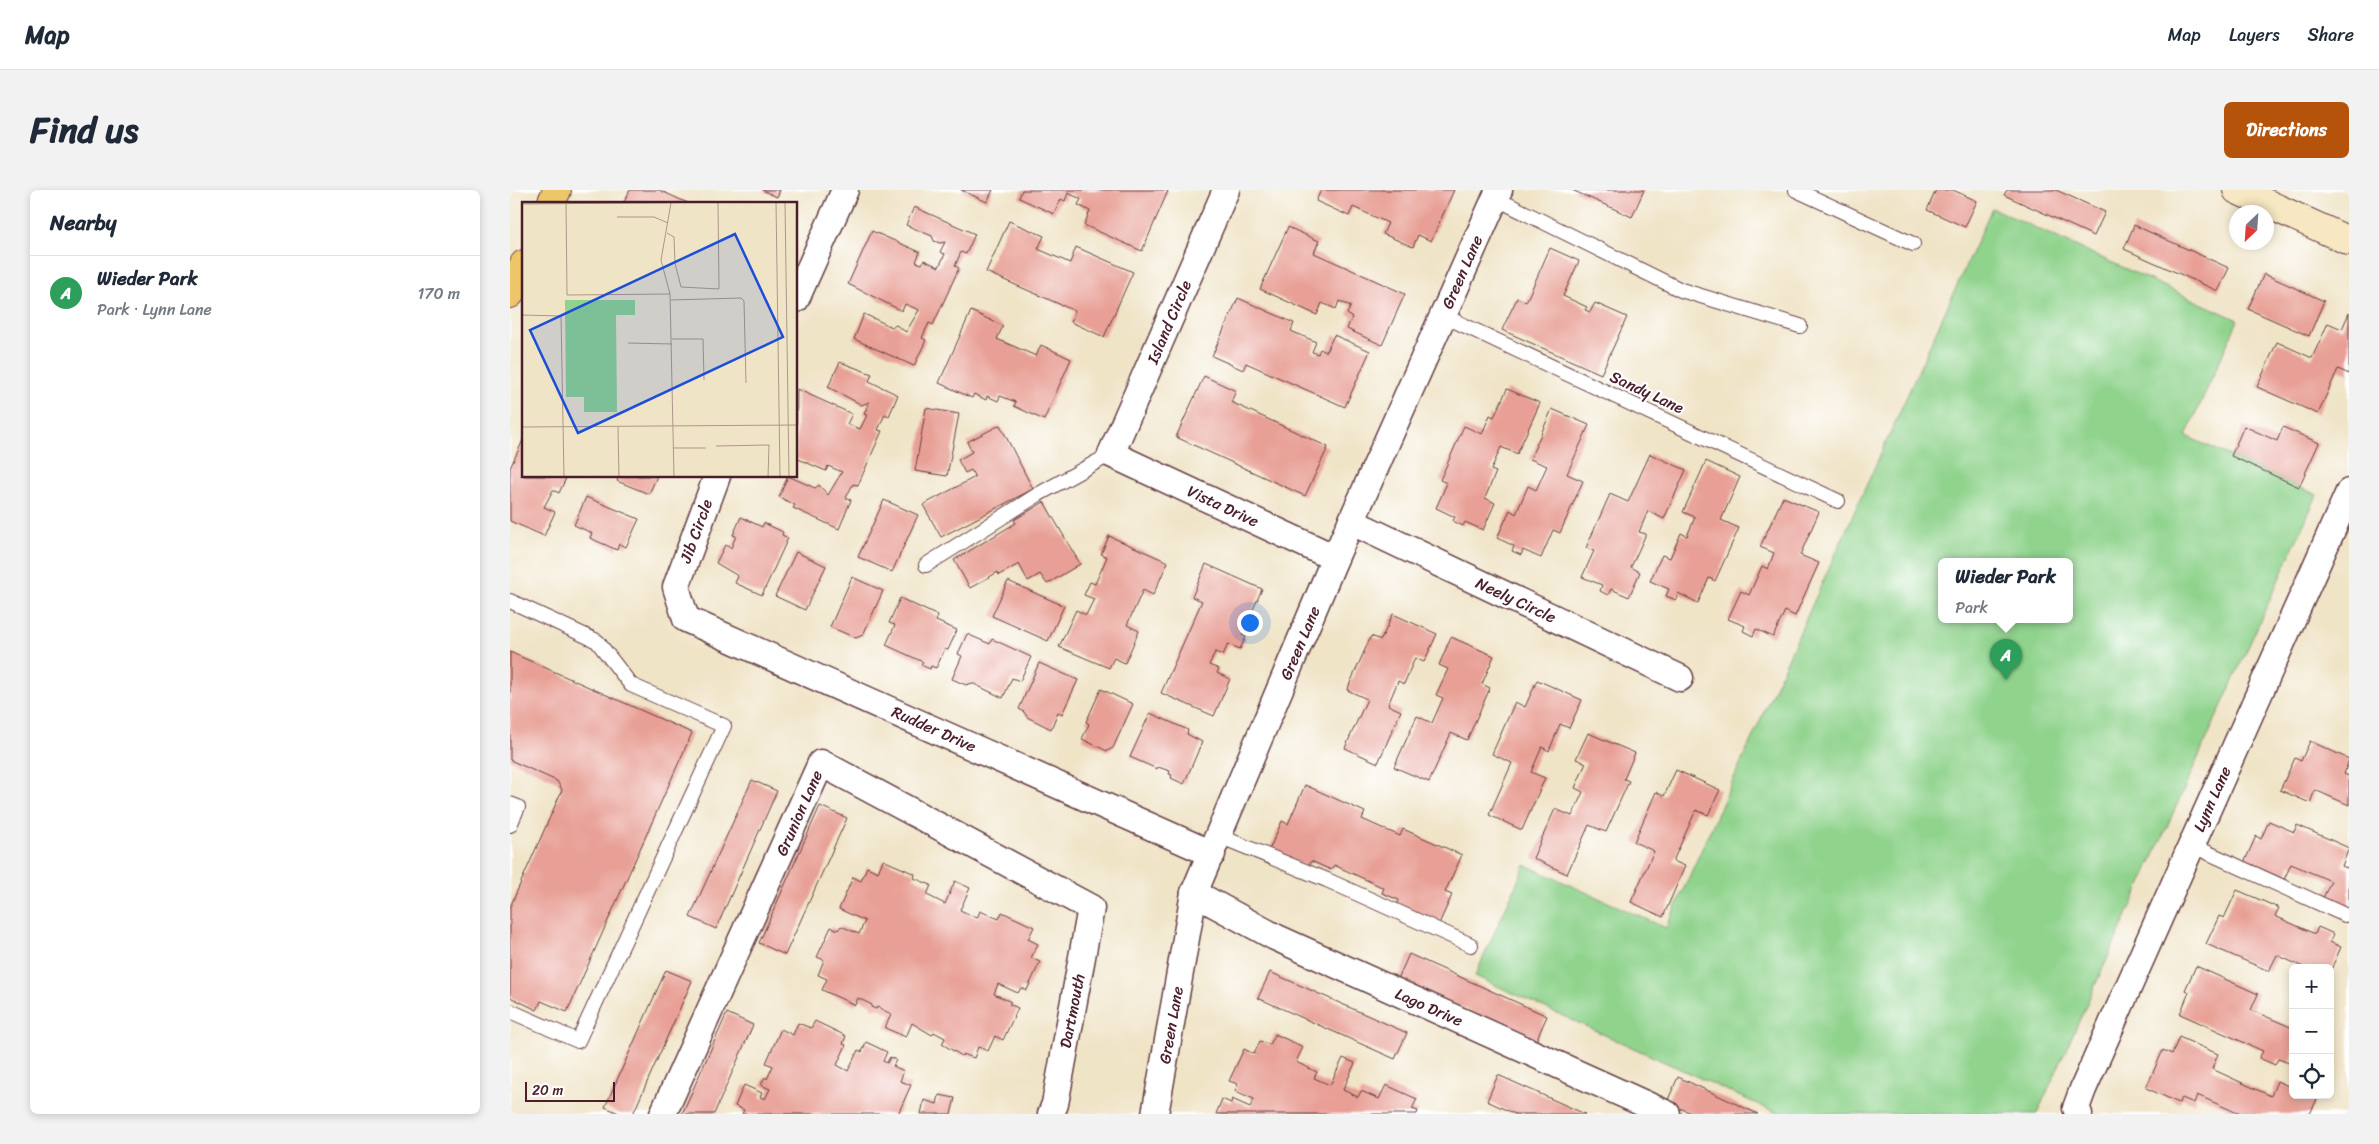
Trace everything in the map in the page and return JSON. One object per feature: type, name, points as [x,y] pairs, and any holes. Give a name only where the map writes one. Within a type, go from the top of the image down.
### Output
[{"type":"main road","points":[[552,202],[557,190]]},
{"type":"main road","points":[[510,294],[522,268]]},
{"type":"street","points":[[798,295],[845,190]]},
{"type":"street","name":"Island Circle","points":[[1111,454],[1226,190]]},
{"type":"street","points":[[2237,190],[2349,241]]},
{"type":"street","name":"Green Lane","points":[[1155,1114],[1194,893],[1216,845],[1335,558],[1497,194]]},
{"type":"street","name":"Vista Drive","points":[[1111,454],[1335,558]]},
{"type":"street","name":"Jib Circle","points":[[676,587],[716,478]]},
{"type":"street","name":"Lynn Lane","points":[[2078,1111],[2191,845],[2349,492]]},
{"type":"street","name":"Neely Circle","points":[[1352,522],[1680,678]]},
{"type":"street","name":"Rudder Drive","points":[[676,587],[686,619],[1216,845]]},
{"type":"street","name":"Grunion Lane","points":[[663,1114],[821,763],[1091,908]]},
{"type":"street","name":"Lago Drive","points":[[1194,893],[1275,937],[1667,1114]]},
{"type":"street","name":"Dartmouth","points":[[1051,1114],[1055,1104],[1091,908]]},
{"type":"lane","points":[[1796,190],[1913,244]]},
{"type":"lane","points":[[1497,194],[1681,290],[1800,326]]},
{"type":"lane","name":"Sandy Lane","points":[[1442,315],[1838,501]]},
{"type":"lane","points":[[926,565],[1039,494],[1111,454]]},
{"type":"lane","points":[[510,602],[597,641],[630,685],[724,726],[578,1041],[510,1011]]},
{"type":"lane","points":[[510,804],[518,807],[510,825]]},
{"type":"lane","points":[[1216,845],[1327,880],[1471,945]]},
{"type":"lane","points":[[2191,845],[2344,915]]},
{"type":"green space","points":[[1992,208],[2238,320],[2186,436],[2317,495],[2037,1114],[1779,1114],[1475,976],[1525,865],[1666,928]]},
{"type":"building","points":[[630,190],[659,190],[686,202],[624,202]]},
{"type":"building","points":[[762,190],[780,190],[777,197]]},
{"type":"building","points":[[961,190],[993,190],[987,202]]},
{"type":"building","points":[[1022,190],[1168,191],[1142,251],[1084,225],[1090,211],[1078,205],[1081,199],[1068,193],[1065,201],[1061,199],[1054,214],[1019,198]]},
{"type":"building","points":[[1321,190],[1454,190],[1431,241],[1418,235],[1413,247],[1383,234],[1388,223],[1353,207],[1349,216],[1316,201]]},
{"type":"building","points":[[1572,190],[1644,190],[1632,217]]},
{"type":"building","points":[[1936,190],[1953,190],[1977,201],[1965,227],[1927,210]]},
{"type":"building","points":[[2007,190],[2056,190],[2105,212],[2094,236],[2004,195]]},
{"type":"building","points":[[914,207],[975,234],[966,254],[961,252],[955,266],[959,268],[933,325],[929,323],[922,338],[926,340],[914,366],[854,339],[864,314],[892,327],[896,325],[906,332],[919,310],[905,304],[902,311],[848,284],[872,231],[920,252],[916,262],[922,264],[924,260],[939,267],[945,254],[940,252],[945,242],[934,241],[932,236],[906,225]]},
{"type":"building","points":[[1009,221],[1044,236],[1038,249],[1070,263],[1076,247],[1133,272],[1104,337],[1071,322],[1075,311],[986,272]]},
{"type":"building","points":[[2134,225],[2229,268],[2218,291],[2124,249]]},
{"type":"building","points":[[1288,227],[1319,241],[1314,253],[1405,294],[1382,345],[1347,329],[1352,317],[1347,314],[1351,306],[1339,301],[1336,309],[1322,303],[1317,315],[1260,289]]},
{"type":"building","points":[[1550,248],[1579,261],[1563,296],[1587,307],[1585,310],[1590,312],[1595,303],[1627,317],[1601,374],[1502,330],[1517,298],[1526,302]]},
{"type":"building","points":[[2264,274],[2324,301],[2309,336],[2248,309]]},
{"type":"building","points":[[1238,298],[1294,323],[1291,331],[1316,342],[1312,352],[1318,354],[1320,349],[1326,352],[1334,335],[1370,351],[1345,407],[1246,363],[1243,370],[1212,356]]},
{"type":"building","points":[[971,311],[1003,326],[997,339],[1036,356],[1041,345],[1071,359],[1044,420],[1014,406],[1016,402],[1000,396],[998,401],[987,396],[986,400],[974,394],[972,398],[939,383]]},
{"type":"building","points":[[2349,313],[2349,374],[2338,369],[2318,414],[2257,387],[2277,342],[2312,358],[2328,323],[2342,329]]},
{"type":"building","points":[[840,362],[872,374],[869,381],[898,395],[889,416],[885,414],[878,430],[882,431],[858,485],[853,484],[846,498],[851,500],[839,529],[793,508],[795,505],[779,497],[787,478],[792,478],[815,488],[819,485],[828,495],[842,472],[828,466],[826,471],[798,459],[798,389],[852,414],[847,424],[860,429],[867,415],[864,414],[869,402],[862,405],[828,387]]},
{"type":"building","points":[[1204,376],[1236,391],[1231,402],[1328,447],[1305,496],[1176,437]]},
{"type":"building","points":[[1507,389],[1540,403],[1517,454],[1501,447],[1491,470],[1496,472],[1485,498],[1495,503],[1483,530],[1465,522],[1463,526],[1453,521],[1455,517],[1436,508],[1447,483],[1440,480],[1464,426],[1482,434],[1490,415],[1494,417]]},
{"type":"building","points":[[926,408],[959,414],[947,476],[915,471]]},
{"type":"building","points":[[1552,409],[1589,425],[1567,474],[1583,481],[1560,533],[1553,530],[1541,558],[1523,550],[1521,555],[1512,551],[1514,546],[1497,538],[1510,510],[1516,514],[1528,486],[1536,490],[1547,466],[1530,459]]},
{"type":"building","points":[[1000,425],[1033,489],[941,537],[923,505],[975,477],[971,470],[965,473],[958,460],[972,452],[967,442]]},
{"type":"building","points":[[2244,426],[2277,441],[2283,427],[2319,443],[2299,487],[2231,456]]},
{"type":"building","points":[[522,442],[522,478],[566,478],[559,493],[553,490],[544,507],[555,512],[544,536],[510,521],[510,468]]},
{"type":"building","points":[[1650,454],[1686,470],[1664,519],[1648,511],[1639,532],[1646,534],[1631,567],[1640,572],[1629,597],[1611,589],[1608,595],[1600,591],[1602,585],[1582,577],[1594,551],[1586,548],[1610,494],[1628,502]]},
{"type":"building","points":[[1706,461],[1740,477],[1721,520],[1739,528],[1715,581],[1709,578],[1698,603],[1678,593],[1676,600],[1666,596],[1669,589],[1650,581],[1662,555],[1670,558],[1681,533],[1687,536],[1695,517],[1683,512]]},
{"type":"building","points":[[618,478],[656,478],[649,494],[617,481]]},
{"type":"building","points":[[586,497],[639,519],[626,547],[619,544],[617,550],[590,538],[592,533],[574,525]]},
{"type":"building","points":[[1783,497],[1819,512],[1800,555],[1819,563],[1795,616],[1785,611],[1773,637],[1756,629],[1753,636],[1743,631],[1745,626],[1728,619],[1741,591],[1749,595],[1762,566],[1768,569],[1774,553],[1760,547]]},
{"type":"building","points":[[884,500],[918,515],[892,572],[858,557]]},
{"type":"building","points":[[1044,502],[1080,564],[1047,584],[1040,574],[1028,581],[1019,564],[999,575],[998,572],[970,588],[954,560],[1016,523],[1014,520]]},
{"type":"building","points":[[741,517],[762,527],[764,523],[783,532],[782,535],[788,538],[762,595],[735,583],[738,576],[716,563],[725,545],[731,548],[736,536],[733,535]]},
{"type":"building","points":[[1109,536],[1168,562],[1153,595],[1143,590],[1127,625],[1139,631],[1125,663],[1114,658],[1109,668],[1059,647],[1076,610],[1086,615],[1094,599],[1084,595],[1090,582],[1095,584],[1107,557],[1101,554]]},
{"type":"building","points":[[796,552],[826,566],[805,610],[775,596]]},
{"type":"building","points":[[1206,564],[1262,589],[1242,635],[1246,637],[1240,649],[1228,644],[1223,655],[1215,652],[1209,665],[1219,669],[1217,673],[1230,679],[1214,716],[1161,693],[1202,601],[1192,597]]},
{"type":"building","points":[[852,577],[883,591],[863,635],[856,638],[830,627]]},
{"type":"building","points":[[1008,581],[1064,606],[1048,641],[992,616]]},
{"type":"building","points":[[900,598],[938,616],[936,621],[957,630],[948,650],[945,649],[936,668],[931,666],[930,669],[921,665],[923,662],[886,645],[895,625],[889,623]]},
{"type":"building","points":[[1393,614],[1437,634],[1424,662],[1415,658],[1404,684],[1398,681],[1388,705],[1401,711],[1378,763],[1345,748],[1367,699],[1347,690],[1371,636],[1381,640]]},
{"type":"building","points":[[967,634],[990,644],[992,639],[1031,657],[1020,681],[1012,678],[1003,698],[972,683],[966,685],[952,679],[962,656],[958,654]]},
{"type":"building","points":[[1451,637],[1494,656],[1482,684],[1490,688],[1467,740],[1451,733],[1429,782],[1394,767],[1417,716],[1432,723],[1443,698],[1436,695],[1448,669],[1439,665]]},
{"type":"building","points":[[510,652],[692,733],[567,1012],[541,1001],[537,1010],[510,997],[510,907],[562,790],[557,781],[510,760]]},
{"type":"building","points":[[1039,663],[1078,680],[1062,714],[1058,712],[1051,729],[1027,717],[1019,709]]},
{"type":"building","points":[[1537,680],[1582,700],[1569,728],[1560,724],[1549,751],[1542,747],[1531,772],[1545,778],[1522,830],[1489,815],[1512,763],[1492,754],[1515,702],[1525,707]]},
{"type":"building","points":[[1101,689],[1133,704],[1113,748],[1107,751],[1082,739],[1089,724],[1086,722]]},
{"type":"building","points":[[1150,713],[1188,730],[1187,734],[1202,742],[1184,784],[1171,778],[1170,771],[1158,767],[1157,769],[1130,757]]},
{"type":"building","points":[[1588,733],[1635,753],[1624,779],[1629,781],[1606,832],[1589,825],[1567,874],[1533,858],[1555,809],[1572,816],[1583,792],[1575,788],[1586,763],[1576,759]]},
{"type":"building","points":[[2310,741],[2349,759],[2344,774],[2349,776],[2349,805],[2315,790],[2310,803],[2280,790],[2295,758],[2301,761]]},
{"type":"building","points":[[1676,770],[1720,790],[1708,815],[1696,810],[1673,861],[1685,866],[1663,917],[1631,902],[1654,851],[1634,842],[1656,792],[1664,796]]},
{"type":"building","points":[[752,780],[777,791],[716,929],[690,917]]},
{"type":"building","points":[[1305,785],[1365,812],[1362,819],[1400,836],[1403,829],[1462,855],[1445,892],[1452,895],[1438,926],[1396,907],[1399,900],[1382,893],[1384,888],[1334,865],[1331,870],[1311,861],[1308,867],[1269,850],[1282,821],[1288,824]]},
{"type":"building","points":[[820,806],[847,818],[785,955],[759,943]]},
{"type":"building","points":[[2269,821],[2294,832],[2297,825],[2349,848],[2342,866],[2349,869],[2349,910],[2323,898],[2331,881],[2291,864],[2283,882],[2244,863],[2256,836],[2261,839]]},
{"type":"building","points":[[883,860],[915,874],[914,878],[931,885],[927,895],[945,904],[955,881],[970,888],[960,910],[977,918],[980,911],[999,919],[1002,912],[1034,927],[1028,939],[1038,944],[1031,958],[1040,962],[1027,990],[1021,988],[1018,993],[998,984],[994,994],[1011,1002],[1009,1004],[1018,1008],[1003,1040],[995,1036],[988,1051],[978,1047],[974,1058],[963,1054],[962,1056],[942,1044],[945,1038],[934,1032],[932,1035],[912,1023],[906,1037],[885,1028],[891,1014],[877,1007],[876,1009],[871,1007],[872,1005],[858,998],[855,1005],[822,990],[827,979],[818,975],[824,960],[817,957],[831,927],[838,930],[841,926],[859,934],[865,921],[839,909],[853,877],[861,881],[867,867],[878,872]]},
{"type":"building","points":[[2237,890],[2279,908],[2275,916],[2315,934],[2318,927],[2334,934],[2330,942],[2341,947],[2334,964],[2296,964],[2277,955],[2269,971],[2206,944],[2219,916],[2224,918]]},
{"type":"building","points":[[1409,954],[1547,1016],[1536,1041],[1398,979]]},
{"type":"building","points":[[2196,966],[2258,994],[2251,1010],[2289,1026],[2289,1063],[2278,1059],[2275,1065],[2259,1058],[2263,1051],[2180,1014],[2189,992],[2185,990]]},
{"type":"building","points":[[666,970],[692,981],[633,1114],[621,1114],[605,1107]]},
{"type":"building","points":[[1270,972],[1407,1033],[1395,1059],[1258,998]]},
{"type":"building","points":[[727,1013],[753,1025],[714,1114],[682,1114]]},
{"type":"building","points":[[815,1021],[846,1036],[843,1044],[846,1045],[837,1065],[848,1071],[858,1050],[862,1052],[866,1042],[887,1052],[883,1061],[887,1063],[890,1057],[896,1060],[893,1066],[904,1071],[900,1081],[911,1085],[898,1114],[742,1114],[744,1110],[735,1106],[744,1085],[762,1093],[760,1097],[765,1099],[770,1089],[761,1085],[765,1077],[767,1079],[773,1066],[766,1063],[781,1029],[793,1035],[798,1023],[811,1028]]},
{"type":"building","points":[[1275,1034],[1303,1047],[1296,1062],[1317,1072],[1314,1078],[1330,1085],[1343,1058],[1355,1063],[1343,1090],[1358,1097],[1361,1091],[1379,1099],[1386,1085],[1417,1099],[1412,1109],[1418,1111],[1417,1114],[1216,1114],[1222,1099],[1231,1103],[1232,1099],[1250,1107],[1254,1099],[1235,1091],[1238,1084],[1229,1081],[1244,1049],[1254,1054],[1260,1041],[1270,1045]]},
{"type":"building","points":[[2179,1037],[2218,1054],[2212,1069],[2271,1096],[2277,1081],[2289,1086],[2289,1099],[2317,1099],[2310,1114],[2240,1114],[2197,1095],[2194,1103],[2182,1098],[2179,1103],[2146,1088],[2163,1050],[2172,1054]]},
{"type":"building","points":[[1498,1075],[1585,1114],[1515,1114],[1487,1101]]},
{"type":"building","points":[[1678,1077],[1758,1114],[1693,1114],[1667,1102]]},
{"type":"building","points":[[939,1095],[955,1098],[951,1114],[921,1114],[924,1100],[937,1104]]},
{"type":"place","name":"Wieder Park","points":[[2006,680]]}]
